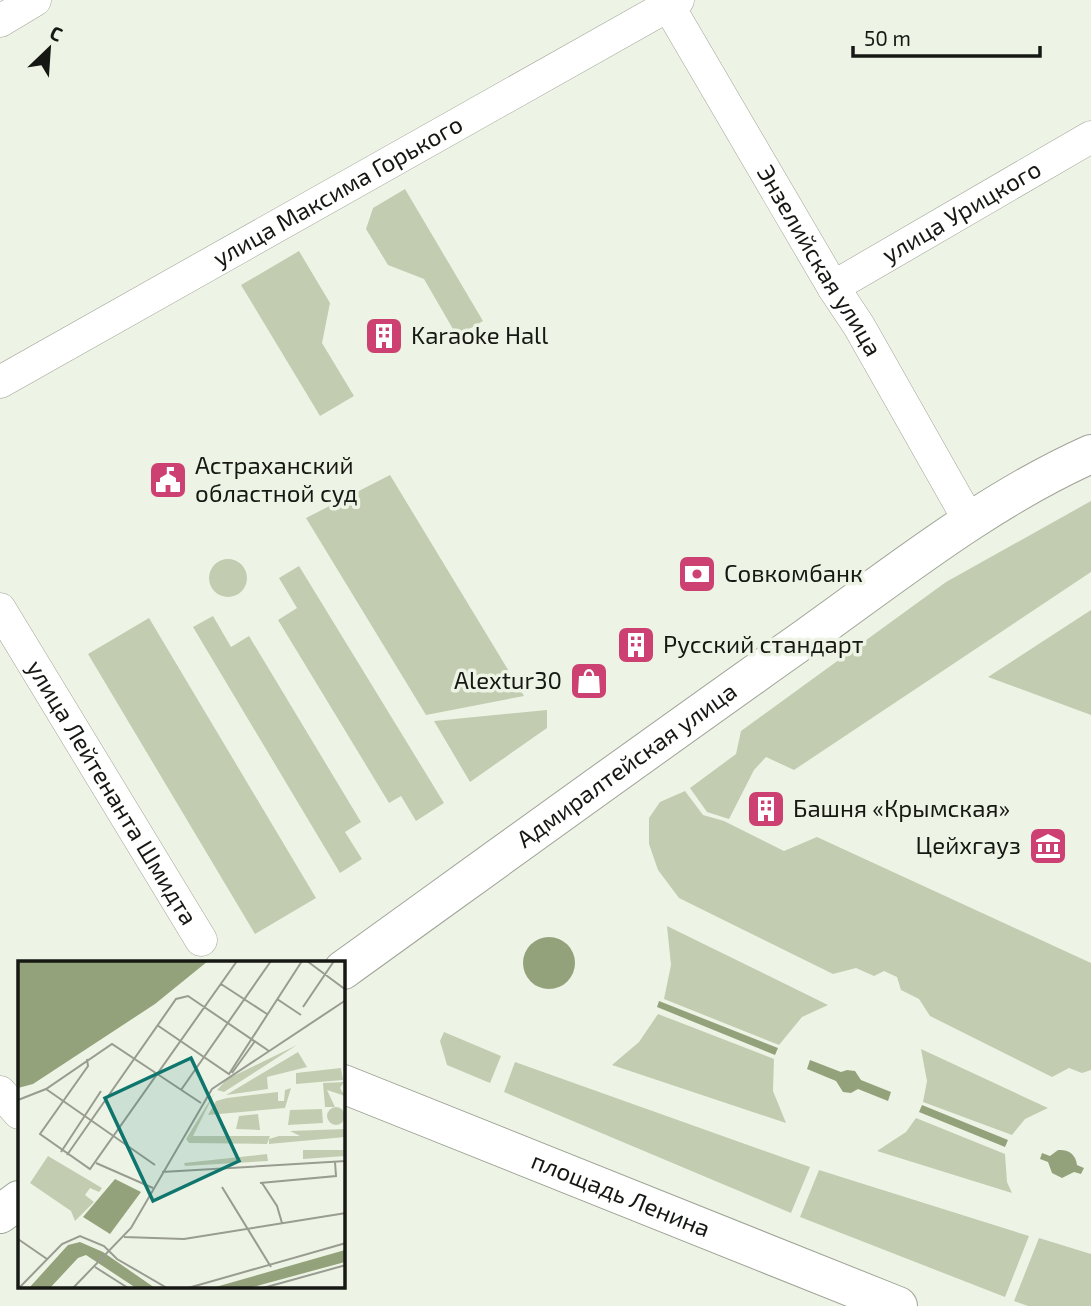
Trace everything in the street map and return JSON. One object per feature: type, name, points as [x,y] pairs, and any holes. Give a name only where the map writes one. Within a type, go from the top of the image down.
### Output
[{"type":"main road","name":"Адмиралтейская улица","points":[[345,969],[696,715],[970,522],[1051,472],[1091,454]]},
{"type":"main road","name":"площадь Ленина","points":[[345,1085],[898,1306]]},
{"type":"main road","points":[[0,1214],[18,1201]]},
{"type":"street","points":[[0,21],[35,0]]},
{"type":"street","name":"Энзелийская улица","points":[[670,2],[970,522]]},
{"type":"street","name":"улица Максима Горького","points":[[0,382],[670,2]]},
{"type":"street","name":"улица Урицкого","points":[[833,287],[1091,137]]},
{"type":"street","name":"улица Лейтенанта Шмидта","points":[[0,609],[201,940]]},
{"type":"street","points":[[0,1092],[18,1112]]},
{"type":"shaded area","points":[[405,189],[483,321],[457,336],[424,279],[388,265],[366,229],[373,208]]},
{"type":"shaded area","points":[[299,251],[330,303],[322,343],[354,396],[320,416],[241,285]]},
{"type":"shaded area","points":[[390,475],[524,696],[426,715],[306,518]]},
{"type":"shaded area","points":[[1091,501],[1091,572],[794,770],[766,757],[754,770],[729,819],[707,812],[690,788],[736,754],[741,731],[946,582]]},
{"type":"shaded area","points":[[228,559],[242,564],[247,578],[242,592],[228,597],[214,592],[209,578],[214,564]]},
{"type":"shaded area","points":[[299,566],[444,803],[416,821],[401,796],[389,803],[278,620],[297,608],[279,578]]},
{"type":"shaded area","points":[[1091,610],[1091,715],[988,677]]},
{"type":"shaded area","points":[[213,616],[231,647],[249,636],[361,822],[345,832],[362,859],[340,873],[193,627]]},
{"type":"shaded area","points":[[149,618],[316,898],[255,934],[88,654]]},
{"type":"shaded area","points":[[547,710],[547,728],[470,782],[434,721]]},
{"type":"shaded area","points":[[685,791],[703,815],[724,821],[784,851],[817,837],[1091,963],[1091,1070],[1082,1073],[1069,1068],[1052,1077],[930,1016],[919,999],[901,990],[897,977],[884,971],[874,976],[856,968],[833,974],[679,898],[658,870],[649,844],[649,818],[660,802]]},
{"type":"shaded area","points":[[667,926],[828,1005],[802,1017],[779,1045],[664,999],[671,965]]},
{"type":"shaded area","points":[[549,937],[559,939],[567,945],[573,953],[573,973],[567,981],[559,987],[549,989],[539,987],[531,981],[525,973],[523,963],[525,953],[531,945],[539,939]]},
{"type":"shaded area","points":[[659,1001],[778,1048],[775,1055],[657,1007]]},
{"type":"shaded area","points":[[658,1014],[774,1059],[773,1091],[786,1123],[612,1065],[639,1042]]},
{"type":"shaded area","points":[[444,1032],[501,1056],[490,1083],[447,1065],[440,1041]]},
{"type":"shaded area","points":[[921,1049],[1048,1108],[1025,1119],[1012,1135],[923,1102],[927,1081]]},
{"type":"shaded area","points":[[810,1060],[841,1072],[855,1071],[861,1080],[891,1092],[888,1101],[858,1089],[851,1093],[843,1092],[836,1081],[807,1069]]},
{"type":"shaded area","points":[[515,1062],[810,1167],[791,1213],[504,1092]]},
{"type":"shaded area","points":[[922,1105],[1008,1140],[1005,1147],[919,1112]]},
{"type":"shaded area","points":[[916,1118],[1005,1154],[1007,1182],[1012,1193],[877,1151],[906,1132]]},
{"type":"shaded area","points":[[1058,1150],[1069,1152],[1073,1156],[1077,1165],[1084,1168],[1081,1174],[1074,1172],[1062,1178],[1052,1173],[1048,1162],[1040,1159],[1042,1153],[1050,1156]]},
{"type":"shaded area","points":[[819,1170],[1029,1236],[1005,1297],[800,1217]]},
{"type":"shaded area","points":[[1039,1238],[1091,1254],[1091,1306],[1028,1306],[1014,1301]]},
{"type":"place","name":"Karaoke Hall","points":[[384,336]]},
{"type":"place","name":"Астраханский областной суд","points":[[168,480]]},
{"type":"place","name":"Совкомбанк","points":[[697,574]]},
{"type":"place","name":"Русский стандарт","points":[[636,645]]},
{"type":"place","name":"Alextur30","points":[[589,681]]},
{"type":"place","name":"Башня «Крымская»","points":[[766,809]]},
{"type":"place","name":"Цейхгауз","points":[[1048,846]]}]
